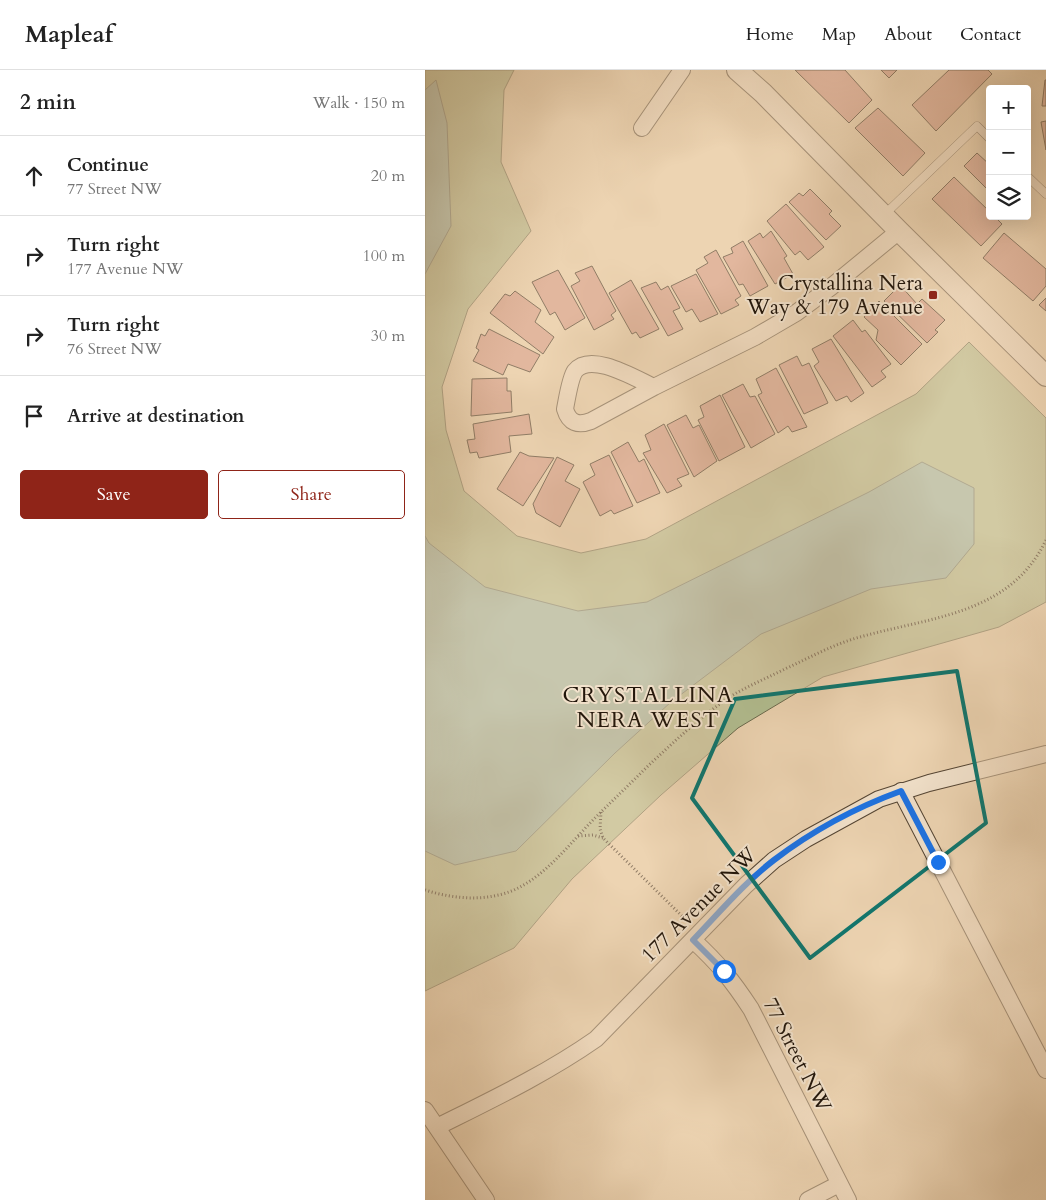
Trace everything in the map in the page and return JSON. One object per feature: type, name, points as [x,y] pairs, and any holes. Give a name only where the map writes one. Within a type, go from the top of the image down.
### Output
[{"type":"street","points":[[642,128],[682,70]]},
{"type":"street","points":[[737,70],[763,93],[1046,376]]},
{"type":"street","points":[[655,387],[609,367],[589,363],[580,366],[574,372],[565,409],[571,420],[583,424],[591,421],[755,337],[796,312],[831,287],[899,231]]},
{"type":"street","name":"177 Avenue NW","points":[[437,1127],[544,1073],[570,1058],[596,1039],[746,884],[774,860],[806,838],[879,799],[901,791],[1046,754]]},
{"type":"street","points":[[901,791],[1044,1060]]},
{"type":"street","name":"77 Street NW","points":[[693,940],[715,960],[733,981],[751,1009],[847,1200]]},
{"type":"street","points":[[425,1110],[486,1200]]},
{"type":"street","points":[[808,1200],[839,1184]]},
{"type":"lane","points":[[884,215],[977,126],[986,135]]},
{"type":"lane","points":[[1031,180],[1046,194]]},
{"type":"path","points":[[425,890],[440,895],[466,898],[490,896],[512,890],[542,872],[680,736],[734,695],[833,646],[859,637],[964,611],[981,604],[1010,586],[1024,573],[1033,563],[1046,540]]},
{"type":"path","points":[[601,812],[600,829],[603,838],[689,924]]},
{"type":"path","points":[[577,836],[593,835],[603,838]]},
{"type":"highlighted area","points":[[957,671],[986,823],[810,958],[692,798],[735,699]]},
{"type":"shaded area","points":[[425,70],[514,70],[504,90],[501,162],[531,231],[468,309],[442,387],[446,430],[464,491],[517,536],[581,553],[646,539],[916,394],[969,342],[1046,418],[1046,602],[999,627],[823,677],[738,728],[661,795],[572,879],[514,948],[425,991]]},
{"type":"shaded area","points":[[436,80],[447,123],[451,226],[425,274],[425,90]]},
{"type":"shaded area","points":[[922,462],[974,488],[974,544],[946,578],[871,589],[761,634],[671,702],[615,753],[516,851],[455,865],[425,851],[425,536],[429,543],[485,587],[578,611],[647,602],[869,492]]},
{"type":"building","points":[[795,70],[845,70],[872,100],[849,123]]},
{"type":"building","points":[[881,70],[897,70],[889,78]]},
{"type":"building","points":[[949,70],[988,70],[992,74],[936,131],[912,105]]},
{"type":"building","points":[[1045,80],[1046,106],[1042,106]]},
{"type":"building","points":[[878,108],[925,153],[903,176],[855,128]]},
{"type":"building","points":[[1046,121],[1046,150],[1041,122]]},
{"type":"building","points":[[977,153],[986,161],[986,188],[964,166]]},
{"type":"building","points":[[954,177],[986,208],[986,220],[998,220],[1002,224],[981,246],[932,199]]},
{"type":"building","points":[[810,189],[832,211],[829,214],[841,226],[826,240],[789,202],[799,193],[803,196]]},
{"type":"building","points":[[786,204],[824,247],[808,260],[800,251],[795,255],[767,221]]},
{"type":"building","points":[[771,231],[787,256],[784,258],[793,274],[775,284],[748,241],[760,233],[763,238]]},
{"type":"building","points":[[1004,233],[1046,269],[1046,286],[1033,301],[983,258]]},
{"type":"building","points":[[743,241],[768,286],[750,296],[743,284],[739,285],[723,257],[733,253],[731,248]]},
{"type":"building","points":[[716,250],[741,296],[735,300],[739,305],[721,314],[696,270],[708,263],[704,257]]},
{"type":"building","points":[[592,266],[616,311],[611,315],[614,319],[594,330],[571,286],[580,281],[575,273]]},
{"type":"building","points":[[558,270],[585,318],[565,330],[555,312],[550,315],[532,282]]},
{"type":"building","points":[[696,274],[718,314],[700,322],[692,309],[686,312],[671,286]]},
{"type":"building","points":[[631,280],[659,329],[640,338],[636,332],[632,334],[609,293]]},
{"type":"building","points":[[656,282],[661,290],[668,286],[680,308],[673,311],[683,329],[668,336],[641,288]]},
{"type":"building","points":[[900,285],[917,304],[922,299],[945,320],[935,330],[938,332],[927,343],[884,301]]},
{"type":"building","points":[[515,291],[541,310],[535,322],[554,337],[543,354],[490,313],[505,294],[510,296]]},
{"type":"building","points":[[1046,298],[1046,311],[1039,305]]},
{"type":"building","points":[[879,301],[922,344],[901,365],[876,340],[878,330],[864,317]]},
{"type":"building","points":[[853,320],[862,332],[865,330],[891,364],[881,371],[886,377],[872,387],[833,336]]},
{"type":"building","points":[[489,329],[540,355],[530,372],[508,364],[503,375],[473,361],[479,350],[476,348],[481,334],[485,336]]},
{"type":"building","points":[[831,339],[864,393],[851,402],[847,396],[836,401],[814,366],[819,362],[812,349]]},
{"type":"building","points":[[797,356],[802,366],[809,363],[828,403],[804,414],[779,365]]},
{"type":"building","points":[[776,368],[807,427],[792,432],[788,426],[778,433],[758,395],[762,393],[756,379]]},
{"type":"building","points":[[507,378],[507,391],[511,391],[512,412],[471,416],[472,379]]},
{"type":"building","points":[[743,384],[750,397],[755,396],[775,434],[751,448],[722,395]]},
{"type":"building","points":[[720,395],[745,447],[719,461],[698,420],[704,417],[700,406]]},
{"type":"building","points":[[529,414],[532,434],[509,436],[511,452],[479,458],[477,452],[470,453],[467,440],[475,439],[473,424]]},
{"type":"building","points":[[686,415],[693,428],[699,425],[717,461],[694,477],[667,425]]},
{"type":"building","points":[[664,424],[689,474],[677,479],[682,486],[667,493],[643,453],[651,450],[645,435]]},
{"type":"building","points":[[628,442],[639,462],[644,459],[660,493],[637,503],[611,452]]},
{"type":"building","points":[[520,452],[529,456],[554,458],[523,506],[497,489]]},
{"type":"building","points":[[609,455],[633,506],[614,514],[611,510],[600,516],[583,482],[595,475],[590,464]]},
{"type":"building","points":[[557,457],[574,465],[565,481],[580,489],[560,527],[536,513],[533,504]]},
{"type":"place","name":"Crystallina Nera Way & 179 Avenue","points":[[933,295]]},
{"type":"district","name":"CRYSTALLINA NERA WEST","points":[[648,708]]},
{"type":"route","points":[[724,971],[693,940],[746,884],[774,860],[806,838],[879,799],[901,791],[938,862]]}]
